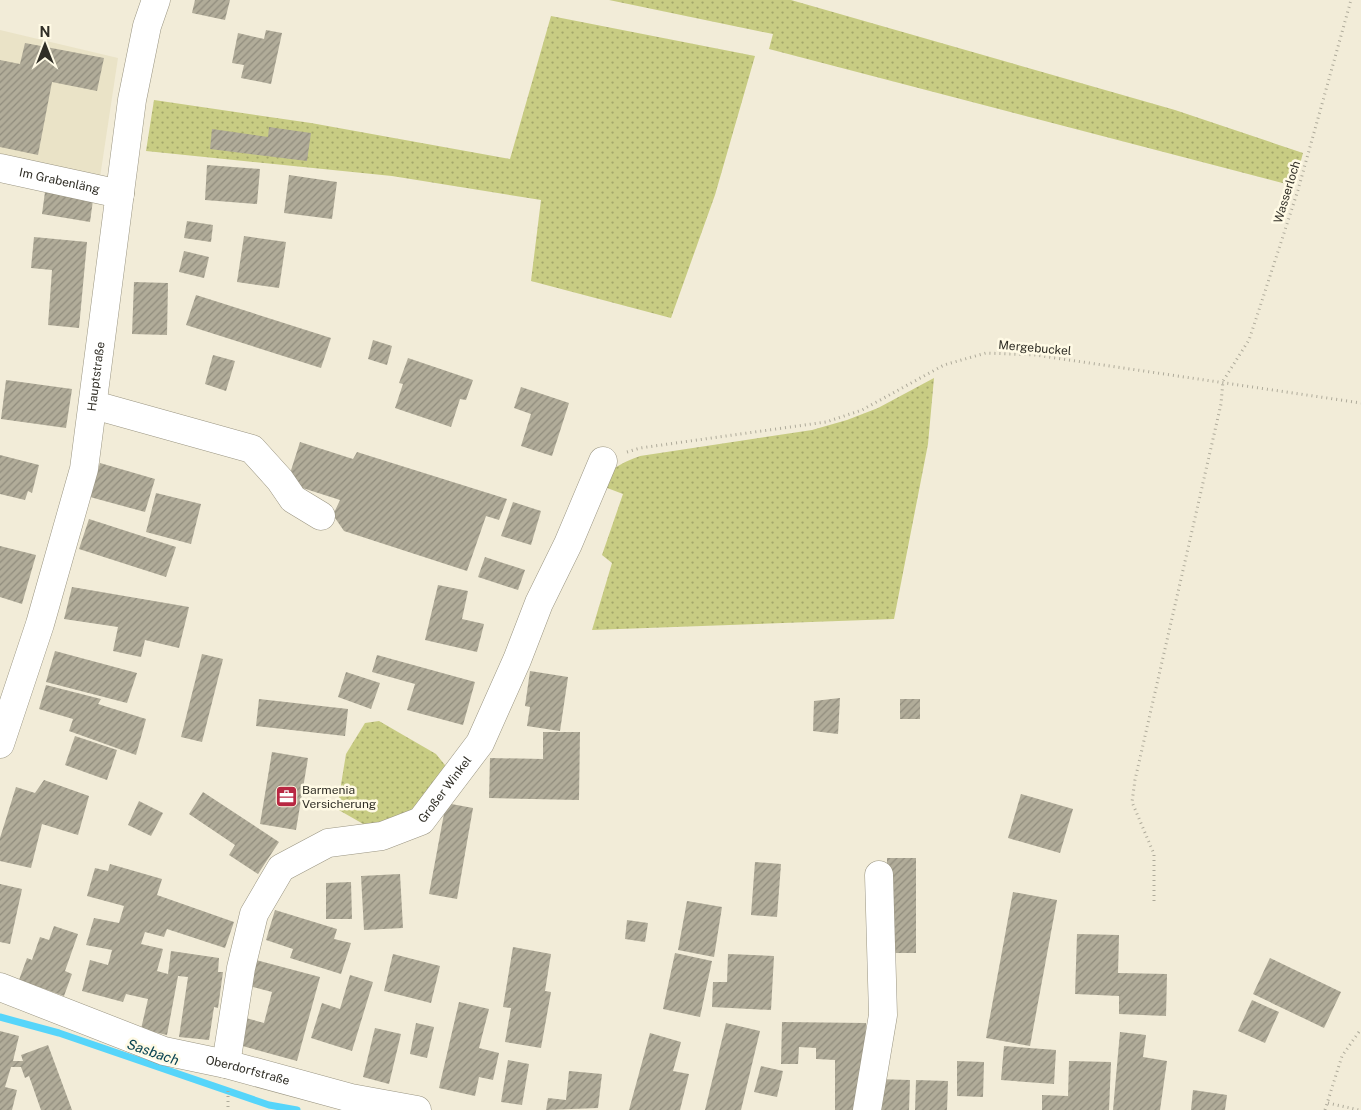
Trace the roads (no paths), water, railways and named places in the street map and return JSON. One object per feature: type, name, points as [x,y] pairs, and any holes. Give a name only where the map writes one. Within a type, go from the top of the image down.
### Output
[{"type":"street","name":"Hauptstraße","points":[[0,744],[40,624],[84,470],[94,405],[132,100],[147,26],[156,0]]},
{"type":"street","name":"Im Grabenläng","points":[[0,168],[120,194]]},
{"type":"street","points":[[94,405],[252,449],[280,480],[292,499],[321,516]]},
{"type":"street","name":"Großer Winkel","points":[[227,1072],[241,968],[254,914],[281,868],[328,843],[382,836],[421,821],[480,743],[539,603],[568,544],[603,461]]},
{"type":"street","points":[[866,1110],[883,1015],[879,875]]},
{"type":"street","name":"Oberdorfstraße","points":[[0,987],[164,1051],[227,1072],[417,1110]]},
{"type":"waterway","name":"Sasbach","points":[[0,1017],[59,1033],[269,1105],[297,1110]]},
{"type":"place","name":"Barmenia Versicherung","points":[[286,797]]}]
